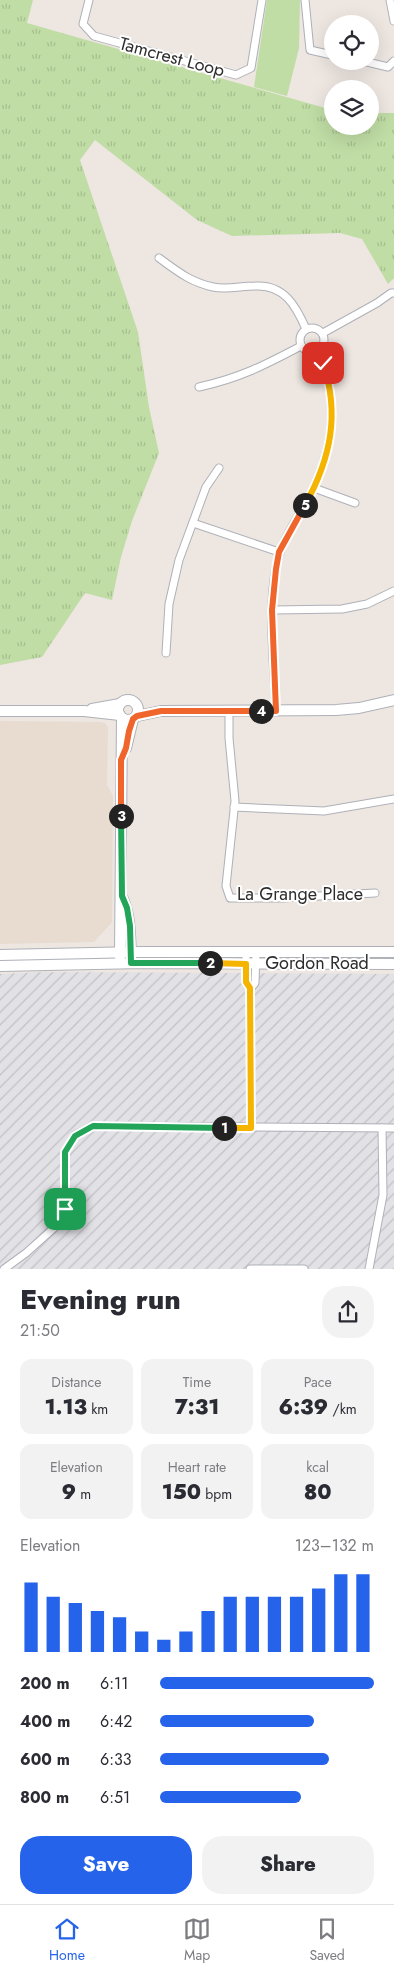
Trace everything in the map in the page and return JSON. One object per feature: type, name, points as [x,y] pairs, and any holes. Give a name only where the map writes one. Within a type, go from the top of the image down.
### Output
[{"type":"street","name":"Tamcrest Loop","points":[[89,0],[83,24],[94,36],[236,75],[251,68],[262,0]]},
{"type":"street","points":[[305,0],[310,50],[324,53]]},
{"type":"street","points":[[390,0],[394,21]]},
{"type":"street","points":[[379,65],[388,67],[394,61]]},
{"type":"street","points":[[159,258],[192,282],[215,288],[236,288],[256,285],[280,291],[286,294],[294,304],[306,329]]},
{"type":"street","points":[[323,333],[394,293]]},
{"type":"street","points":[[316,328],[323,333],[325,344],[318,352],[308,352],[302,346],[301,336],[306,329],[316,328]]},
{"type":"street","points":[[199,388],[230,380],[255,370],[302,346]]},
{"type":"street","points":[[276,711],[272,610],[279,552],[314,488],[328,452],[333,415],[329,380],[318,352]]},
{"type":"street","points":[[166,653],[169,604],[179,560],[206,487],[220,468]]},
{"type":"street","points":[[314,488],[355,503]]},
{"type":"street","points":[[193,524],[279,552]]},
{"type":"street","points":[[272,610],[342,609],[367,604],[394,591]]},
{"type":"street","points":[[84,711],[120,704],[129,700],[161,711]]},
{"type":"street","points":[[0,710],[84,711],[121,716],[127,720],[161,711],[349,709],[394,700]]},
{"type":"street","points":[[121,760],[138,708],[136,702]]},
{"type":"street","points":[[120,704],[118,709],[121,716],[122,896],[127,908],[130,926],[125,958]]},
{"type":"street","name":"La Grange Place","points":[[229,711],[234,807],[226,886],[230,898],[282,898],[375,893]]},
{"type":"street","points":[[234,807],[324,811],[394,799]]},
{"type":"street","points":[[251,952],[251,964],[255,983],[250,988],[251,1128]]},
{"type":"street","name":"Gordon Road","points":[[0,966],[251,952],[394,952]]},
{"type":"street","name":"Gordon Road","points":[[0,955],[251,964],[394,964]]},
{"type":"street","points":[[4,1269],[26,1254],[54,1228],[65,1209],[65,1152],[75,1136],[93,1126],[394,1128]]},
{"type":"street","points":[[368,1269],[383,1195],[382,1128]]},
{"type":"street","points":[[250,1269],[304,1269]]},
{"type":"shaded area","points":[[0,721],[100,722],[105,723],[108,727],[107,785],[113,796],[112,922],[94,942],[0,944]]},
{"type":"shaded area","points":[[47,972],[394,974],[394,1269],[0,1269],[0,974]]},
{"type":"green space","points":[[0,0],[33,0],[27,23],[324,108],[324,135],[379,135],[379,113],[394,113],[394,278],[388,284],[362,239],[340,233],[232,236],[197,220],[95,140],[80,160],[138,332],[149,407],[159,453],[132,521],[121,557],[112,600],[85,593],[42,657],[0,665]]},
{"type":"green space","points":[[267,0],[300,0],[299,48],[287,96],[254,87]]},
{"type":"route","points":[[65,1209],[65,1152],[75,1136],[93,1126],[251,1128],[250,988],[246,982],[246,964],[131,963],[130,926],[127,908],[122,896],[121,760],[133,719],[137,716],[161,711],[276,711],[272,610],[276,569],[279,552],[314,488],[328,452],[333,415],[329,380],[323,363]]}]
